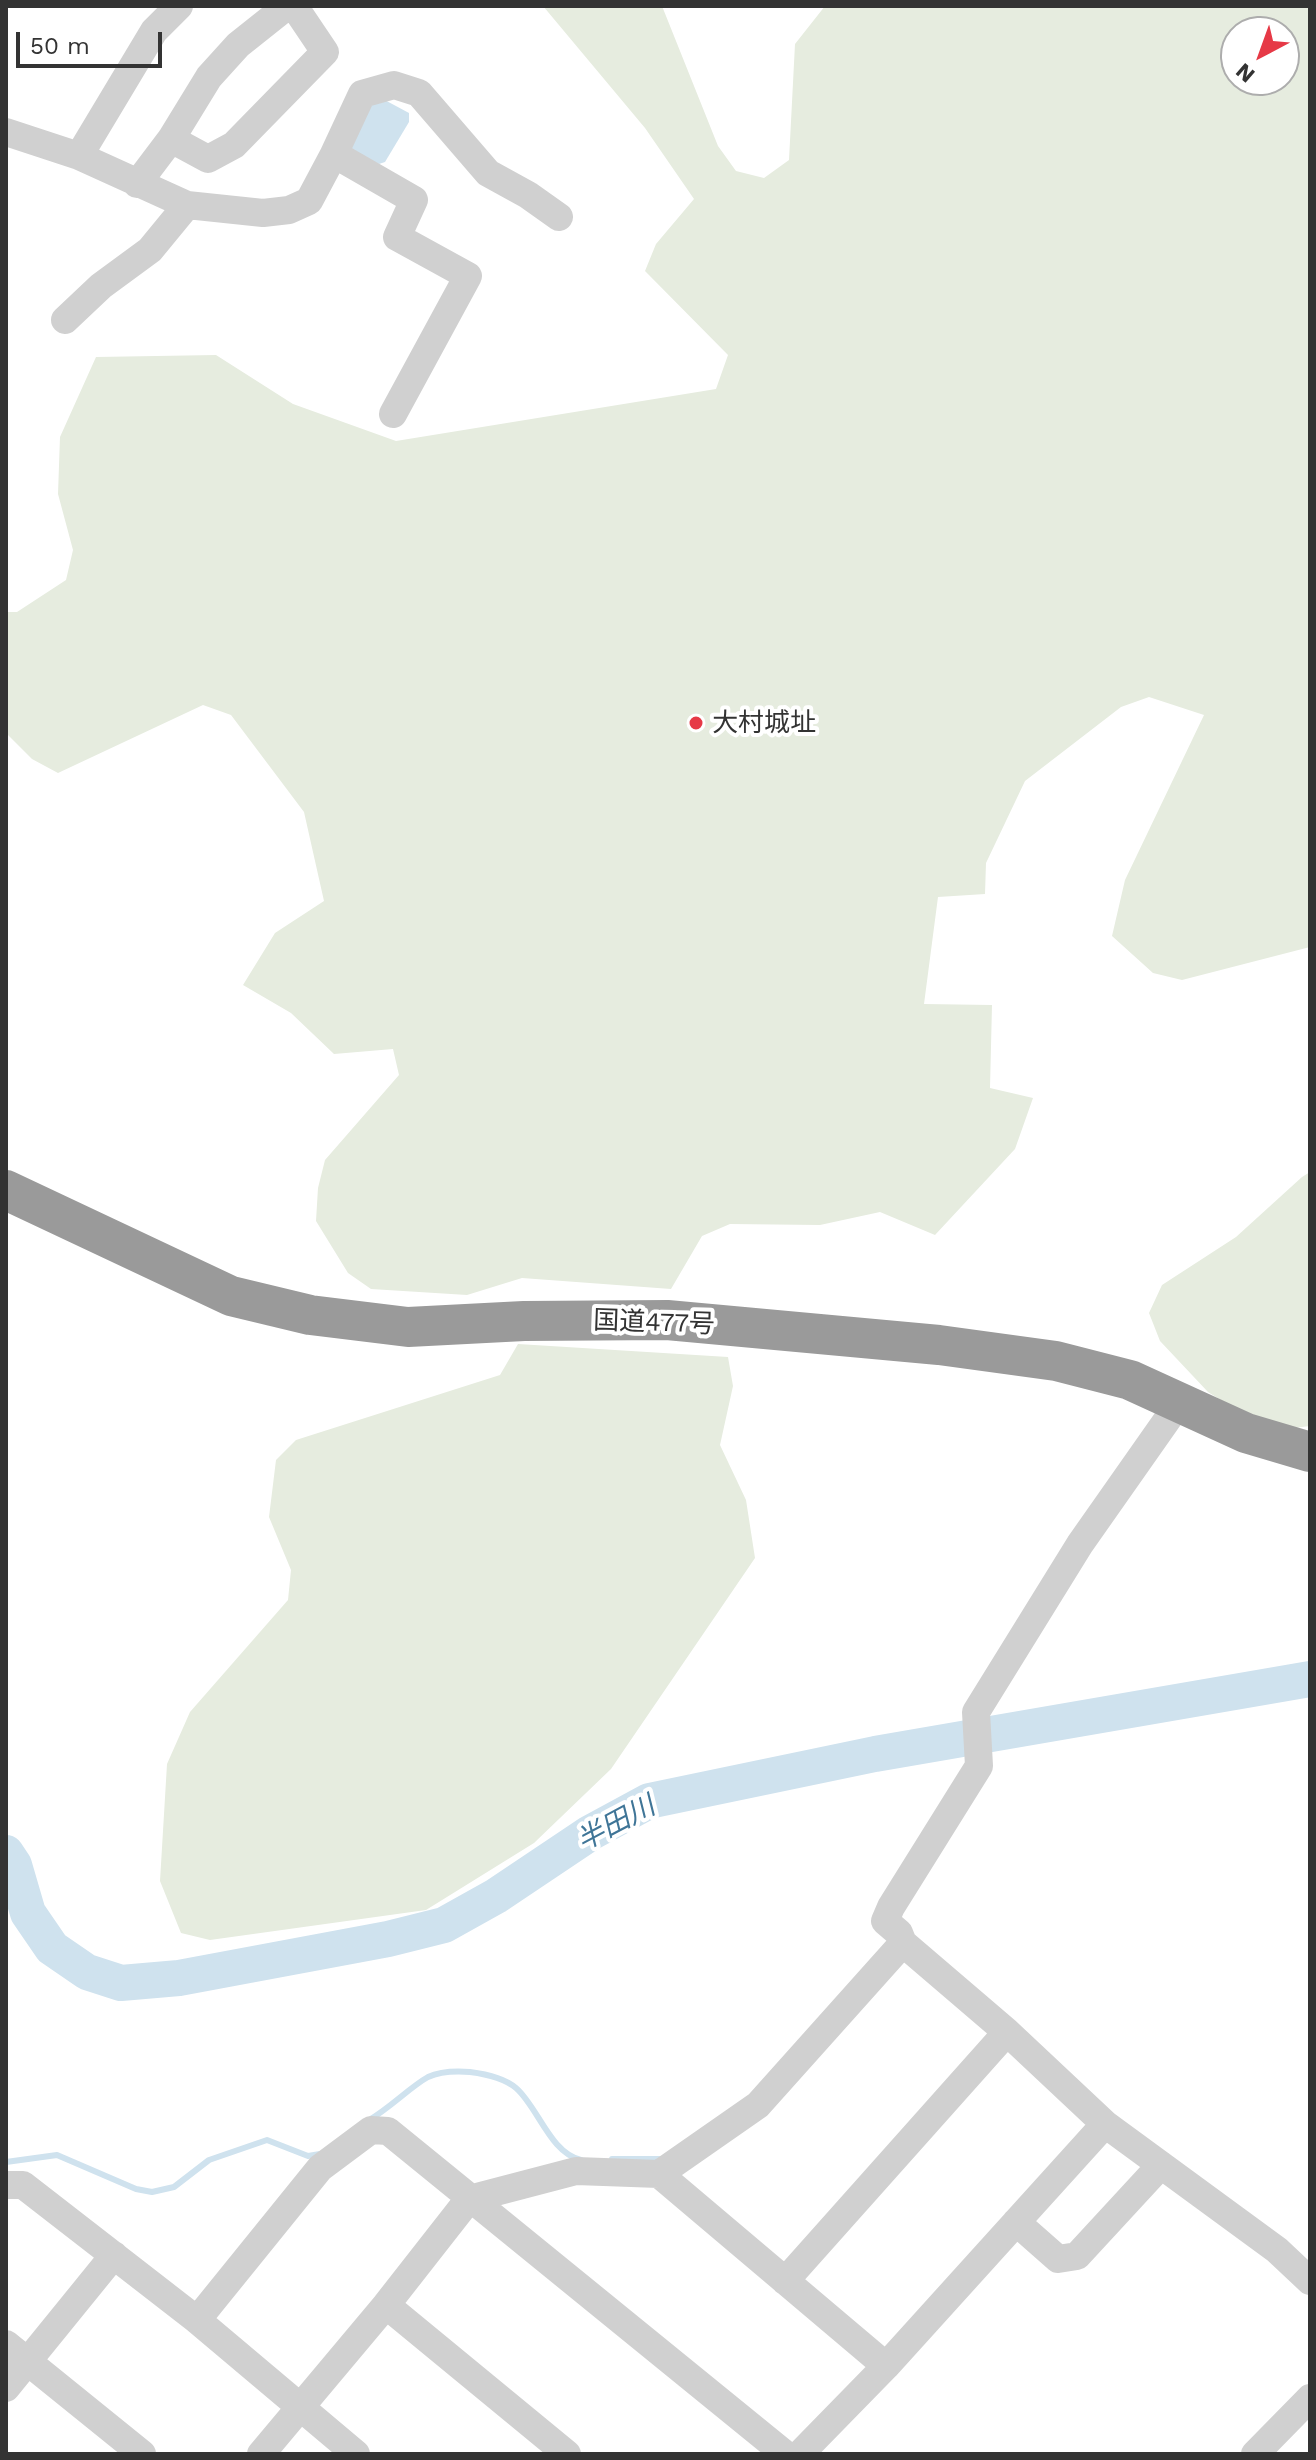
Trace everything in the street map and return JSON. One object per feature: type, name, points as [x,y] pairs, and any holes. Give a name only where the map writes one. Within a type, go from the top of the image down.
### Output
[{"type":"highway","name":"国道477号","points":[[6,1190],[231,1296],[310,1315],[408,1327],[524,1321],[667,1320],[836,1334],[1056,1361],[1130,1380],[1246,1433],[1310,1452]]},
{"type":"street","points":[[79,156],[154,31],[179,6]]},
{"type":"street","points":[[137,184],[171,139],[209,77],[238,45],[287,6]]},
{"type":"street","points":[[171,139],[208,159],[234,145],[325,52],[294,6]]},
{"type":"street","points":[[6,132],[79,156],[187,205],[263,213],[289,210],[309,201],[362,94],[394,85],[419,93],[488,173],[559,217]]},
{"type":"street","points":[[334,154],[414,200],[397,237],[468,276],[393,414]]},
{"type":"street","points":[[65,320],[101,286],[150,250],[187,205]]},
{"type":"street","points":[[1179,1403],[1080,1544],[976,1712],[979,1766],[885,1921],[899,1933],[903,1943],[1007,2032],[1105,2124],[1277,2250],[1310,2281]]},
{"type":"street","points":[[261,2454],[386,2305],[469,2199],[576,2171],[659,2174],[758,2105],[903,1943]]},
{"type":"street","points":[[785,2281],[1007,2032]]},
{"type":"street","points":[[800,2454],[886,2366],[1105,2124]]},
{"type":"street","points":[[197,2320],[320,2168],[371,2130],[388,2131],[785,2454]]},
{"type":"street","points":[[1016,2222],[1058,2259],[1077,2256],[1161,2165]]},
{"type":"street","points":[[659,2174],[886,2366]]},
{"type":"street","points":[[6,2185],[23,2185],[197,2320],[356,2454]]},
{"type":"street","points":[[6,2388],[17,2353],[114,2255]]},
{"type":"street","points":[[386,2305],[567,2454]]},
{"type":"street","points":[[17,2353],[142,2454]]},
{"type":"street","points":[[1255,2454],[1310,2398]]},
{"type":"shaded area","points":[[543,6],[662,6],[718,146],[736,171],[764,178],[789,160],[795,44],[825,6],[1310,6],[1310,947],[1182,980],[1153,973],[1112,936],[1125,880],[1204,715],[1149,697],[1121,707],[1025,781],[986,863],[985,894],[938,897],[924,1004],[992,1005],[990,1088],[1033,1098],[1015,1149],[935,1235],[880,1212],[820,1225],[730,1224],[702,1236],[671,1289],[522,1278],[467,1295],[371,1289],[348,1273],[316,1221],[318,1188],[325,1160],[399,1075],[393,1049],[334,1054],[291,1013],[243,985],[275,933],[324,901],[304,812],[231,715],[203,705],[58,773],[32,759],[6,733],[6,612],[17,612],[66,580],[73,550],[58,494],[60,437],[96,357],[216,355],[293,404],[396,441],[716,389],[728,355],[645,271],[656,244],[694,199],[645,128]]},
{"type":"shaded area","points":[[1310,1172],[1310,1426],[1294,1428],[1257,1423],[1208,1392],[1160,1341],[1149,1313],[1162,1285],[1236,1237]]},
{"type":"shaded area","points":[[518,1344],[728,1357],[733,1386],[720,1445],[746,1500],[755,1558],[611,1769],[534,1843],[426,1910],[210,1940],[181,1933],[160,1881],[167,1764],[190,1712],[288,1600],[291,1570],[269,1517],[276,1460],[296,1440],[500,1375]]},
{"type":"water","points":[[381,98],[409,113],[409,122],[385,162],[379,164],[353,152],[350,142],[374,101]]},
{"type":"waterway","name":"半田川","points":[[6,1853],[14,1865],[28,1913],[52,1948],[87,1972],[121,1983],[179,1978],[388,1939],[444,1925],[496,1896],[590,1833],[649,1801],[875,1754],[1310,1679]]},
{"type":"waterway","points":[[369,2120],[428,2077],[454,2072],[482,2074],[516,2088],[561,2148],[581,2160]]},
{"type":"waterway","points":[[6,2162],[57,2155],[136,2189],[152,2192],[174,2187],[209,2160],[267,2140],[308,2156],[320,2154]]},
{"type":"waterway","points":[[612,2159],[665,2159]]},
{"type":"place","name":"大村城址","points":[[696,723]]}]
